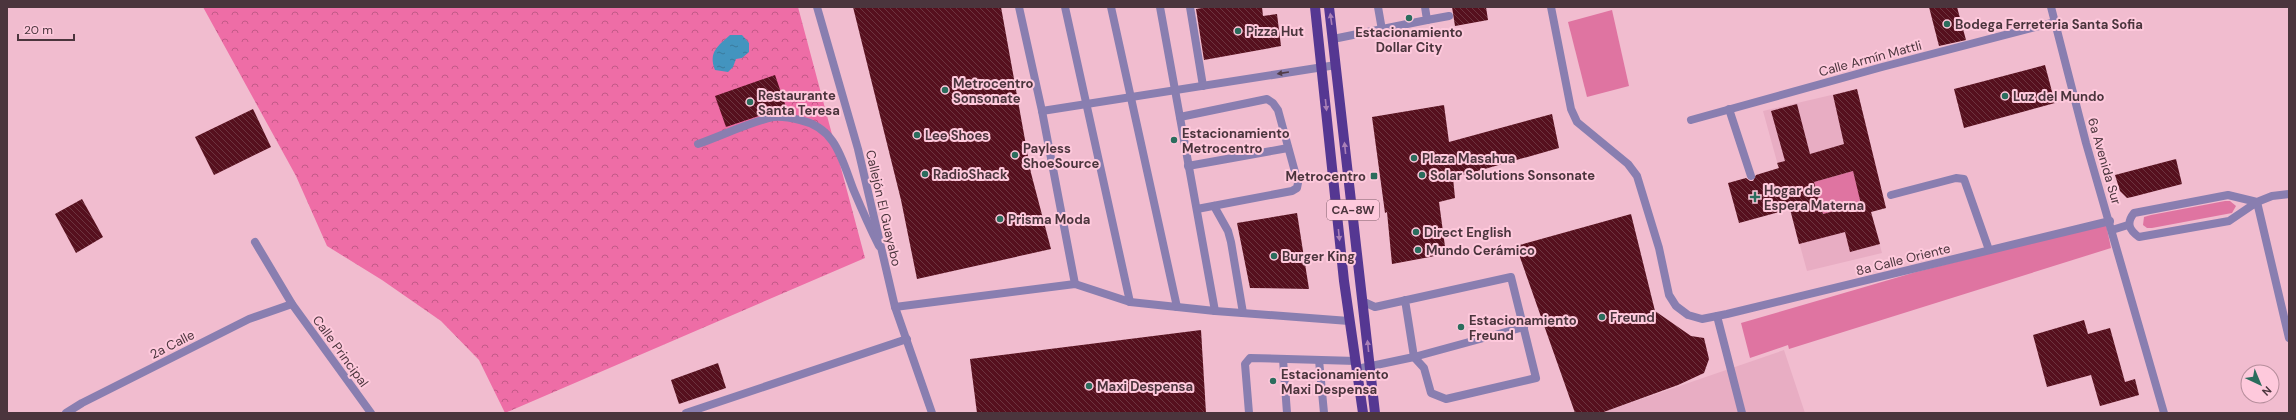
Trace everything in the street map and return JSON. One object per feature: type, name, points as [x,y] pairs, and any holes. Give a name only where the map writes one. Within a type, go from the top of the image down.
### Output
[{"type":"main road","name":"CA-8W","points":[[1315,7],[1349,321],[1363,413]]},
{"type":"main road","name":"CA-8W","points":[[1329,7],[1364,302],[1375,413]]},
{"type":"street","name":"Callejón El Guayabo","points":[[817,7],[858,149],[895,307],[932,413]]},
{"type":"street","points":[[1019,7],[1042,111],[1075,284]]},
{"type":"street","points":[[1064,7],[1087,104],[1130,302]]},
{"type":"street","points":[[1111,7],[1177,307]]},
{"type":"street","points":[[1160,7],[1215,311]]},
{"type":"street","points":[[1190,7],[1203,86]]},
{"type":"street","points":[[1378,7],[1382,30]]},
{"type":"street","points":[[1425,7],[1427,20]]},
{"type":"street","name":"8a Calle Oriente","points":[[1551,7],[1571,109],[1577,122],[1628,164],[1637,176],[1659,248],[1669,295],[1676,306],[1688,315],[1702,319],[1717,316],[1989,250],[2111,226]]},
{"type":"street","name":"6a Avenida Sur","points":[[2051,7],[2086,143],[2164,413]]},
{"type":"street","points":[[1333,39],[1449,16]]},
{"type":"street","name":"Calle Armín Mattli","points":[[1691,120],[1882,67],[2055,22]]},
{"type":"street","points":[[1042,111],[1336,65]]},
{"type":"street","points":[[1180,117],[1267,99],[1273,103],[1278,110],[1298,183],[1297,188],[1292,191],[1197,209]]},
{"type":"street","points":[[1729,109],[1751,176]]},
{"type":"street","points":[[698,144],[774,117],[791,117],[805,121],[820,128],[834,141],[841,154],[866,220],[882,250]]},
{"type":"street","points":[[1188,166],[1288,148]]},
{"type":"street","points":[[1891,195],[1956,178],[1964,179],[1989,250]]},
{"type":"street","points":[[2257,202],[2228,195],[2220,196],[2134,213],[2128,219],[2128,225],[2132,232],[2139,237],[2228,221],[2257,202],[2272,196],[2289,194]]},
{"type":"street","points":[[2257,202],[2288,334]]},
{"type":"street","points":[[1214,206],[1228,231],[1231,242],[1242,313]]},
{"type":"street","points":[[2111,226],[2128,225]]},
{"type":"street","name":"Calle Principal","points":[[255,242],[292,304],[371,413]]},
{"type":"street","points":[[1364,302],[1374,307],[1511,277],[1536,378],[1446,399],[1431,393],[1424,368],[1414,357],[1406,300]]},
{"type":"street","points":[[895,307],[1075,284],[1130,302],[1215,311],[1349,321]]},
{"type":"street","name":"2a Calle","points":[[66,413],[82,403],[249,319],[292,304]]},
{"type":"street","points":[[1717,316],[1742,413]]},
{"type":"street","points":[[1249,413],[1245,364],[1250,358],[1319,360],[1370,366],[1414,357],[1524,327]]},
{"type":"street","points":[[686,413],[907,338]]},
{"type":"street","points":[[1283,359],[1287,413]]},
{"type":"street","points":[[1319,360],[1324,413]]},
{"type":"shaded area","points":[[1612,10],[1629,86],[1587,97],[1568,22]]},
{"type":"shaded area","points":[[1857,89],[1886,208],[1871,212],[1882,253],[1807,271],[1763,111]]},
{"type":"shaded area","points":[[1853,171],[1864,212],[1844,217],[1842,209],[1823,214],[1814,182]]},
{"type":"shaded area","points":[[2230,201],[2236,206],[2232,213],[2152,228],[2147,228],[2143,225],[2144,217]]},
{"type":"shaded area","points":[[2106,224],[2111,248],[1789,349],[1788,345],[1750,358],[1741,323],[1916,272]]},
{"type":"shaded area","points":[[1784,350],[1805,413],[1601,413]]},
{"type":"green space","points":[[203,7],[798,7],[865,258],[505,413],[479,360],[441,321],[382,280],[327,246],[296,176]]},
{"type":"water","points":[[730,35],[742,35],[749,43],[749,52],[742,58],[736,59],[733,67],[728,72],[715,70],[713,58],[715,50]]},
{"type":"building","name":"Metrocentro Sonsonate","points":[[853,7],[1001,7],[1031,173],[1051,249],[917,279],[901,200]]},
{"type":"building","name":"Pizza Hut","points":[[1209,7],[1262,7],[1263,16],[1277,14],[1281,46],[1204,60],[1196,9]]},
{"type":"building","points":[[1452,7],[1486,7],[1488,20],[1455,26]]},
{"type":"building","name":"Bodega Ferreteria Santa Sofia","points":[[1929,7],[1957,7],[1966,40],[1939,46]]},
{"type":"building","name":"Luz del Mundo","points":[[2045,65],[2055,103],[1964,128],[1954,89]]},
{"type":"building","name":"Restaurante Santa Teresa","points":[[775,75],[786,107],[726,127],[715,96]]},
{"type":"building","points":[[1857,89],[1886,208],[1871,212],[1880,244],[1850,252],[1845,232],[1799,244],[1790,209],[1739,223],[1728,183],[1746,178],[1753,181],[1756,175],[1779,168],[1777,163],[1785,161],[1771,111],[1797,104],[1810,154],[1844,144],[1833,95]],"holes":[[[1853,171],[1861,204],[1823,214],[1814,182]]]},
{"type":"building","points":[[1444,105],[1449,142],[1552,114],[1559,148],[1453,178],[1455,198],[1439,202],[1446,254],[1392,264],[1387,212],[1385,213],[1372,117]]},
{"type":"building","points":[[253,109],[271,147],[214,175],[195,137]]},
{"type":"building","points":[[2176,159],[2182,184],[2127,198],[2120,191],[2115,175]]},
{"type":"building","points":[[82,199],[103,237],[76,253],[55,214]]},
{"type":"building","name":"Burger King","points":[[1297,213],[1309,289],[1250,288],[1237,223]]},
{"type":"building","name":"Freund","points":[[1631,214],[1655,311],[1691,336],[1704,338],[1709,359],[1704,373],[1678,385],[1601,413],[1575,413],[1516,246]]},
{"type":"building","points":[[2084,320],[2088,334],[2110,328],[2125,382],[2135,379],[2139,395],[2100,406],[2091,375],[2047,387],[2033,335]]},
{"type":"building","name":"Maxi Despensa","points":[[1201,330],[1206,413],[977,413],[970,359]]},
{"type":"building","points":[[718,363],[726,388],[679,404],[671,380]]},
{"type":"place","name":"Estacionamiento Dollar City","points":[[1409,18]]},
{"type":"place","name":"Bodega Ferreteria Santa Sofia","points":[[1947,24]]},
{"type":"place","name":"Pizza Hut","points":[[1238,31]]},
{"type":"place","name":"Metrocentro Sonsonate","points":[[945,90]]},
{"type":"place","name":"Luz del Mundo","points":[[2005,96]]},
{"type":"place","name":"Restaurante Santa Teresa","points":[[750,102]]},
{"type":"place","name":"Lee Shoes","points":[[917,135]]},
{"type":"place","name":"Estacionamiento Metrocentro","points":[[1174,140]]},
{"type":"place","name":"Payless ShoeSource","points":[[1015,155]]},
{"type":"place","name":"Plaza Masahua","points":[[1414,158]]},
{"type":"place","name":"RadioShack","points":[[925,174]]},
{"type":"place","name":"Solar Solutions Sonsonate","points":[[1422,175]]},
{"type":"place","name":"Metrocentro","points":[[1374,176]]},
{"type":"place","name":"Hogar de Espera Materna","points":[[1755,197]]},
{"type":"place","name":"Prisma Moda","points":[[1000,219]]},
{"type":"place","name":"Direct English","points":[[1416,232]]},
{"type":"place","name":"Mundo Cerámico","points":[[1418,250]]},
{"type":"place","name":"Burger King","points":[[1274,256]]},
{"type":"place","name":"Freund","points":[[1602,317]]},
{"type":"place","name":"Estacionamiento Freund","points":[[1461,327]]},
{"type":"place","name":"Estacionamiento Maxi Despensa","points":[[1273,381]]},
{"type":"place","name":"Maxi Despensa","points":[[1089,386]]}]
